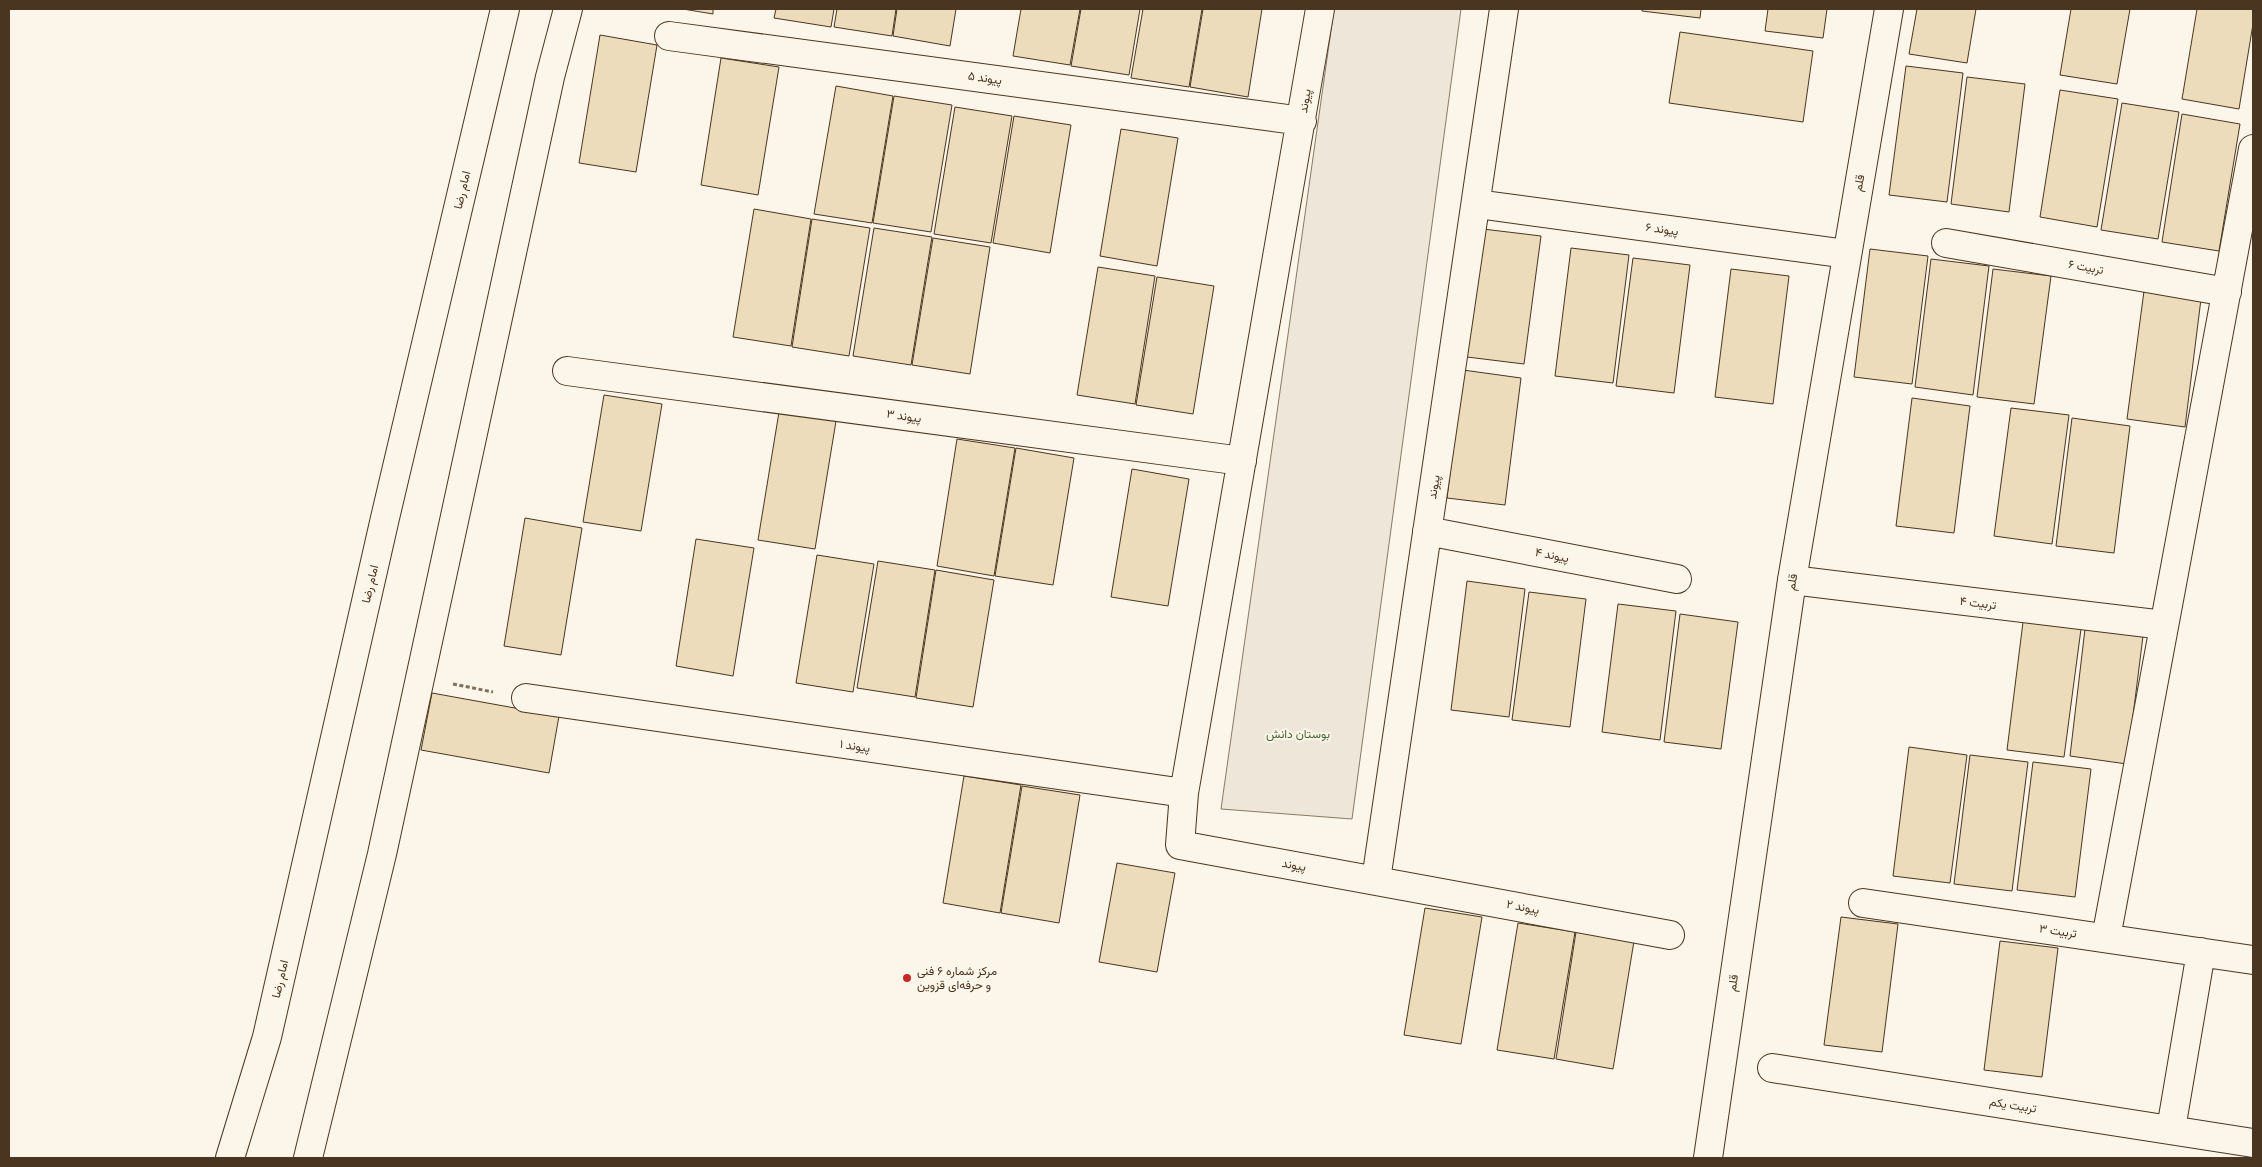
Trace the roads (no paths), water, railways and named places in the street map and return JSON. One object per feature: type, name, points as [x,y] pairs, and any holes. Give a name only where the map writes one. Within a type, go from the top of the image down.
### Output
[{"type":"street","name":"امام رضا","points":[[230,1158],[267,1037],[385,518],[504,9]]},
{"type":"street","points":[[308,1158],[382,854],[548,87],[568,9]]},
{"type":"street","name":"پیوند","points":[[1320,9],[1184,794],[1180,845],[1376,880],[1477,204],[1504,9]]},
{"type":"street","name":"قلم","points":[[1708,1158],[1792,580],[1889,9]]},
{"type":"street","name":"پیوند ۵","points":[[669,36],[1302,121]]},
{"type":"street","points":[[2106,938],[2253,149]]},
{"type":"street","name":"پیوند ۶","points":[[1477,204],[1847,254]]},
{"type":"street","name":"تربیت ۶","points":[[1946,243],[2227,292]]},
{"type":"street","name":"پیوند ۳","points":[[567,371],[1242,461]]},
{"type":"street","name":"پیوند ۴","points":[[1427,531],[1677,579]]},
{"type":"street","name":"تربیت ۴","points":[[1792,580],[2164,626]]},
{"type":"street","name":"پیوند ۱","points":[[526,698],[1184,794]]},
{"type":"street","name":"پیوند ۲","points":[[1376,880],[1670,935]]},
{"type":"street","name":"تربیت ۳","points":[[1863,903],[2253,960]]},
{"type":"street","points":[[2172,1129],[2201,952]]},
{"type":"street","name":"تربیت یکم","points":[[1772,1068],[2253,1143]]},
{"type":"place","name":"مرکز شماره ۶ فنی و حرفه‌ای قزوین","points":[[907,978]]},
{"type":"park label","name":"بوستان دانش","points":[[1298,734]]}]
